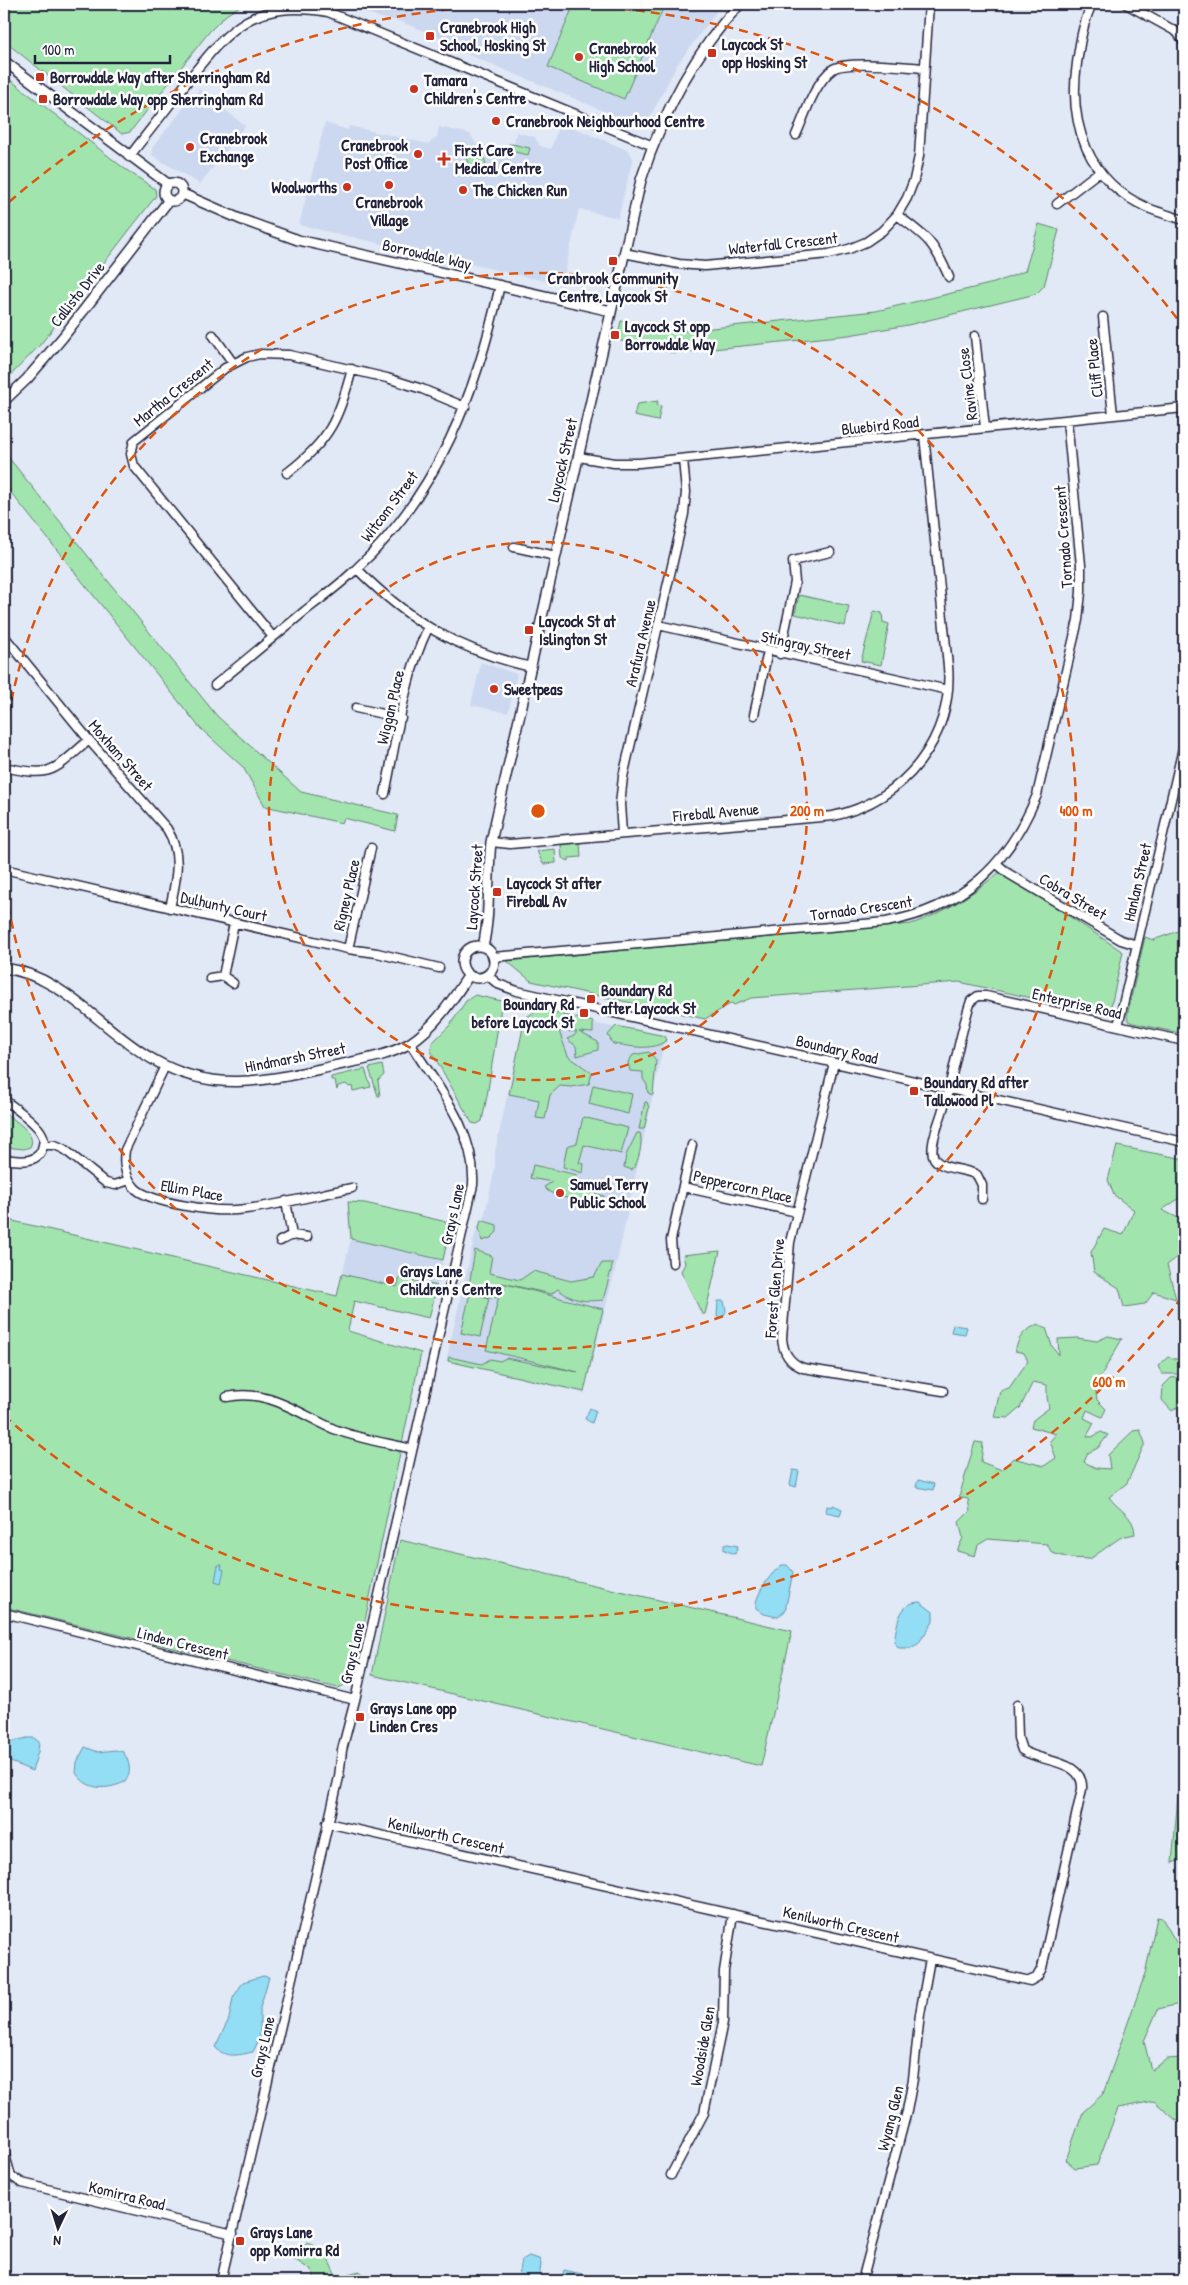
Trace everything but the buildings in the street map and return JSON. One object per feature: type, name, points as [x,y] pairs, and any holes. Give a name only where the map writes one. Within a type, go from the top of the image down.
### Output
[{"type":"street","name":"Laycock Street","points":[[483,947],[489,921],[489,862],[492,842],[641,180],[670,107],[688,74],[710,40],[740,4]]},
{"type":"street","name":"Waterfall Crescent","points":[[624,254],[678,264],[705,266],[834,253],[866,242],[882,231],[897,215],[908,198],[919,156],[928,4]]},
{"type":"street","points":[[1091,4],[1081,36],[1074,100],[1077,124],[1083,140],[1100,171],[1132,200],[1149,209],[1184,220]]},
{"type":"street","points":[[1126,4],[1176,32],[1184,42]]},
{"type":"street","points":[[129,157],[226,33],[238,22],[254,14],[276,6],[289,5],[305,5],[328,12],[653,146]]},
{"type":"street","name":"Borrowdale Way","points":[[4,61],[129,157],[168,184],[173,182],[179,184],[182,194],[248,222],[298,240],[611,311]]},
{"type":"street","points":[[796,136],[816,91],[824,78],[834,68],[850,64],[924,68]]},
{"type":"street","points":[[1057,204],[1100,171]]},
{"type":"street","points":[[168,184],[164,192],[169,200],[177,200],[182,194]]},
{"type":"street","name":"Callisto Drive","points":[[4,401],[27,379],[63,337],[169,200]]},
{"type":"street","points":[[897,215],[921,232],[934,246],[949,277]]},
{"type":"street","name":"Witcom Street","points":[[215,685],[357,569],[390,532],[419,493],[442,455],[465,407],[487,342],[500,286]]},
{"type":"street","name":"Cliff Place","points":[[1103,318],[1113,415]]},
{"type":"street","points":[[213,335],[233,363]]},
{"type":"street","name":"Ravine Close","points":[[975,336],[986,428]]},
{"type":"street","name":"Martha Crescent","points":[[273,637],[134,466],[131,458],[132,447],[137,438],[233,363],[252,355],[274,353],[352,369],[409,384],[465,407]]},
{"type":"street","points":[[287,473],[313,452],[328,433],[342,405],[352,369]]},
{"type":"street","name":"Bluebird Road","points":[[579,457],[626,464],[1184,408]]},
{"type":"street","name":"Tornado Crescent","points":[[493,957],[886,922],[908,918],[932,910],[964,892],[997,864],[1022,827],[1037,795],[1078,620],[1081,565],[1067,420]]},
{"type":"street","name":"Fireball Avenue","points":[[492,842],[510,844],[824,817],[849,812],[868,805],[902,782],[921,762],[940,728],[948,690],[948,666],[924,435]]},
{"type":"street","name":"Arafura Avenue","points":[[622,834],[620,804],[623,777],[684,514],[686,492],[683,459]]},
{"type":"street","points":[[514,547],[556,556]]},
{"type":"street","points":[[780,654],[794,590],[793,561],[830,552]]},
{"type":"street","points":[[357,569],[395,604],[428,628],[480,653],[531,667]]},
{"type":"street","name":"Stingray Street","points":[[658,625],[780,654],[948,690]]},
{"type":"street","name":"Wiggan Place","points":[[385,794],[418,651],[428,628]]},
{"type":"street","name":"Moxham Street","points":[[4,636],[89,740],[157,816],[170,834],[176,849],[178,866],[170,908]]},
{"type":"street","points":[[754,715],[768,651]]},
{"type":"street","points":[[356,708],[401,718]]},
{"type":"street","points":[[4,767],[32,773],[50,771],[89,740]]},
{"type":"street","name":"Hanlan Street","points":[[1118,1026],[1184,744]]},
{"type":"street","name":"Rigney Place","points":[[348,949],[371,848]]},
{"type":"street","name":"Cobra Street","points":[[997,864],[1009,874],[1121,940],[1137,945]]},
{"type":"street","name":"Dulhunty Court","points":[[4,869],[348,949],[377,953],[439,968]]},
{"type":"street","points":[[223,976],[234,923]]},
{"type":"street","points":[[473,947],[483,947],[493,957],[492,967],[487,974],[481,977],[469,975],[465,972],[462,962],[465,952],[473,947]]},
{"type":"street","name":"Hindmarsh Street","points":[[4,968],[29,973],[52,984],[142,1053],[165,1066],[192,1076],[214,1081],[241,1083],[262,1081],[372,1058],[410,1043],[439,1016],[469,975]]},
{"type":"street","name":"Boundary Road","points":[[487,974],[498,984],[518,991],[1184,1142]]},
{"type":"street","points":[[210,978],[223,976],[233,983]]},
{"type":"street","name":"Enterprise Road","points":[[950,1089],[969,1007],[971,1001],[978,996],[986,996],[1184,1041]]},
{"type":"street","name":"Grays Lane","points":[[221,2281],[339,1777],[342,1750],[471,1198],[474,1172],[470,1147],[464,1130],[410,1043]]},
{"type":"street","name":"Forest Glen Drive","points":[[834,1063],[789,1248],[782,1338],[784,1350],[790,1360],[798,1366],[808,1369],[943,1391]]},
{"type":"street","points":[[43,1145],[55,1145],[64,1149],[106,1184],[115,1185],[130,1180],[123,1162],[125,1150],[165,1066]]},
{"type":"street","points":[[950,1089],[938,1123],[933,1147],[934,1156],[942,1164],[977,1175],[982,1185],[982,1199]]},
{"type":"street","points":[[4,1100],[41,1132],[43,1145],[41,1154],[34,1159],[23,1161],[4,1159]]},
{"type":"street","name":"Peppercorn Place","points":[[673,1263],[671,1240],[692,1145]]},
{"type":"street","name":"Ellim Place","points":[[130,1180],[135,1188],[146,1195],[208,1209],[244,1209],[352,1188]]},
{"type":"street","name":"Peppercorn Place","points":[[683,1187],[797,1212]]},
{"type":"street","points":[[286,1201],[292,1236]]},
{"type":"street","points":[[280,1241],[292,1236],[306,1237]]},
{"type":"street","points":[[227,1397],[243,1394],[270,1399],[290,1406],[335,1429],[412,1449]]},
{"type":"street","name":"Linden Crescent","points":[[4,1613],[355,1700]]},
{"type":"street","name":"Kenilworth Crescent","points":[[327,1823],[1024,1981],[1035,1979],[1042,1968],[1082,1781],[1076,1770],[1022,1750],[1018,1738],[1017,1705]]},
{"type":"street","name":"Woodside Glen","points":[[671,2175],[704,2113],[722,2022],[724,1972],[733,1914]]},
{"type":"street","name":"Wyang Glen","points":[[862,2281],[910,2096],[920,2014],[930,1959]]},
{"type":"street","points":[[4,1964],[4,1984]]},
{"type":"street","name":"Komirra Road","points":[[4,2152],[9,2170],[15,2180],[233,2234]]},
{"type":"shaded area","name":"Cranebrook High School","points":[[346,4],[722,4],[677,65],[647,123],[640,126],[455,49],[439,37],[399,21],[381,18]]},
{"type":"shaded area","points":[[199,89],[245,126],[200,184],[153,156],[152,148]]},
{"type":"shaded area","points":[[560,122],[629,151],[633,158],[618,218],[579,209],[562,285],[299,225],[325,123],[348,130],[349,126],[428,144],[437,137],[439,127],[470,134],[476,144],[501,150],[514,143],[516,132],[535,137],[540,146],[551,149]]},
{"type":"shaded area","name":"Sweetpeas","points":[[481,662],[517,674],[508,713],[471,705]]},
{"type":"shaded area","name":"Samuel Terry Public School","points":[[536,1011],[665,1038],[616,1266],[584,1393],[446,1361],[477,1227],[484,1218],[495,1168],[495,1151],[525,1018]]},
{"type":"shaded area","name":"Grays Lane Children's Centre","points":[[351,1239],[443,1260],[429,1318],[337,1296]]},
{"type":"green space","points":[[13,4],[243,4],[226,15],[209,32],[130,132],[122,134],[4,41],[4,16]]},
{"type":"green space","points":[[574,4],[665,4],[624,99],[548,67]]},
{"type":"green space","points":[[4,75],[125,169],[155,189],[156,196],[40,345],[4,382]]},
{"type":"green space","points":[[509,144],[530,148],[528,155],[506,150]]},
{"type":"green space","points":[[467,151],[483,157],[486,163],[485,169],[477,172],[471,170],[464,153]]},
{"type":"green space","points":[[1039,224],[1059,230],[1044,286],[1036,294],[908,325],[849,335],[674,353],[617,340],[621,321],[674,332],[876,311],[994,283],[1025,271]]},
{"type":"green space","points":[[658,401],[657,405],[661,406],[658,421],[634,416],[637,404]]},
{"type":"green space","points":[[4,452],[217,716],[301,792],[398,815],[395,831],[344,818],[342,823],[265,806],[243,767],[200,728],[4,484]]},
{"type":"green space","points":[[799,595],[849,606],[845,626],[795,614]]},
{"type":"green space","points":[[874,611],[882,613],[883,622],[889,624],[881,665],[861,661]]},
{"type":"green space","points":[[580,843],[581,857],[569,858],[569,861],[562,858],[561,845]]},
{"type":"green space","points":[[555,849],[556,863],[543,864],[537,851]]},
{"type":"green space","points":[[1001,871],[1123,952],[1109,1015],[959,982],[751,998],[734,1005],[732,1003],[705,1019],[531,981],[507,961],[911,924],[958,902]]},
{"type":"green space","points":[[1184,929],[1184,1034],[1128,1021],[1127,1016],[1145,937],[1153,940]]},
{"type":"green space","points":[[475,995],[502,1001],[482,1121],[477,1124],[472,1123],[431,1051],[432,1043],[450,1025],[466,1001]]},
{"type":"green space","points":[[544,1010],[593,1022],[593,1033],[579,1032],[598,1042],[598,1050],[577,1056],[576,1046],[567,1039],[574,1036],[577,1032],[559,1031],[568,1056],[592,1073],[589,1084],[571,1087],[560,1086],[550,1095],[545,1119],[536,1118],[539,1100],[509,1094],[525,1018],[536,1011]]},
{"type":"green space","points":[[616,1026],[665,1036],[667,1040],[661,1044],[648,1047],[613,1044],[608,1035]]},
{"type":"green space","points":[[649,1052],[656,1060],[653,1095],[648,1093],[647,1085],[643,1079],[643,1072],[630,1071],[628,1062],[633,1055]]},
{"type":"green space","points":[[382,1065],[384,1075],[378,1081],[380,1096],[378,1096],[369,1068]]},
{"type":"green space","points":[[365,1069],[371,1087],[353,1091],[352,1086],[349,1087],[346,1084],[338,1086],[337,1090],[335,1080],[331,1080],[331,1077]]},
{"type":"green space","points":[[593,1085],[632,1094],[628,1114],[589,1104]]},
{"type":"green space","points":[[645,1102],[647,1102],[649,1108],[644,1129],[639,1129]]},
{"type":"green space","points":[[4,1112],[28,1132],[32,1142],[30,1147],[24,1149],[4,1147]]},
{"type":"green space","points":[[583,1117],[628,1128],[621,1154],[584,1145],[579,1163],[584,1164],[583,1173],[563,1167],[567,1146],[577,1143]]},
{"type":"green space","points":[[637,1133],[640,1133],[641,1147],[637,1163],[632,1170],[624,1167],[626,1155]]},
{"type":"green space","points":[[1117,1146],[1184,1159],[1184,1195],[1162,1210],[1184,1221],[1184,1252],[1167,1265],[1176,1299],[1154,1292],[1145,1304],[1124,1307],[1119,1288],[1094,1272],[1091,1252],[1104,1229],[1123,1235],[1134,1210],[1114,1195],[1108,1180]]},
{"type":"green space","points":[[533,1165],[578,1175],[575,1188],[604,1196],[601,1204],[570,1199],[548,1191],[544,1187],[552,1182],[530,1178]]},
{"type":"green space","points":[[348,1202],[365,1203],[451,1223],[443,1260],[351,1239]]},
{"type":"green space","points":[[4,1219],[337,1296],[342,1274],[397,1287],[400,1277],[437,1286],[429,1318],[354,1301],[348,1331],[421,1353],[355,1668],[351,1678],[345,1685],[338,1688],[4,1607]]},
{"type":"green space","points":[[481,1220],[497,1225],[497,1232],[491,1238],[482,1241],[479,1228]]},
{"type":"green space","points":[[475,1250],[492,1256],[489,1273],[520,1280],[533,1271],[571,1281],[594,1277],[602,1263],[613,1263],[603,1300],[579,1300],[568,1296],[558,1289],[551,1294],[502,1283],[603,1309],[584,1392],[448,1361],[449,1357],[482,1364],[490,1359],[500,1361],[506,1358],[578,1372],[486,1350],[500,1291],[496,1298],[468,1292]]},
{"type":"green space","points":[[720,1251],[705,1314],[702,1314],[681,1271],[685,1264],[683,1255]]},
{"type":"green space","points":[[470,1293],[489,1298],[480,1337],[461,1333]]},
{"type":"green space","points":[[1038,1324],[1046,1328],[1052,1346],[1059,1355],[1058,1339],[1077,1338],[1097,1341],[1108,1336],[1122,1339],[1095,1386],[1097,1400],[1106,1409],[1102,1417],[1087,1410],[1084,1418],[1094,1423],[1087,1436],[1092,1437],[1101,1432],[1108,1435],[1098,1448],[1088,1453],[1084,1462],[1096,1468],[1110,1469],[1108,1455],[1133,1431],[1140,1430],[1145,1443],[1127,1483],[1109,1497],[1132,1522],[1135,1534],[1121,1537],[1090,1559],[1070,1558],[1052,1553],[1047,1544],[988,1539],[978,1545],[975,1556],[957,1551],[963,1538],[959,1522],[970,1511],[968,1499],[959,1497],[975,1442],[983,1443],[981,1462],[1002,1470],[1013,1458],[1044,1466],[1056,1458],[1050,1441],[1056,1434],[1031,1427],[1033,1420],[1049,1408],[1047,1385],[1033,1382],[1020,1408],[1008,1418],[994,1417],[1000,1391],[1009,1388],[1028,1361],[1024,1353],[1015,1351],[1019,1341],[1025,1332]]},
{"type":"green space","points":[[1168,1357],[1184,1361],[1184,1374],[1162,1374],[1158,1366]]},
{"type":"green space","points":[[1184,1376],[1184,1402],[1172,1411],[1162,1400],[1163,1386],[1171,1378]]},
{"type":"green space","points":[[400,1540],[792,1631],[761,1766],[372,1675]]},
{"type":"green space","points":[[1183,1740],[1184,1859],[1172,1863]]},
{"type":"green space","points":[[1157,1917],[1162,1918],[1184,1956],[1184,2003],[1158,2009],[1144,2041],[1151,2070],[1167,2059],[1184,2058],[1184,2122],[1177,2121],[1154,2101],[1118,2108],[1097,2165],[1075,2168],[1066,2160],[1083,2112],[1103,2094],[1145,1974]]},
{"type":"green space","points":[[307,2243],[324,2250],[338,2281],[316,2281],[312,2271],[294,2259]]},
{"type":"green space","points":[[360,2271],[366,2281],[343,2281],[348,2274]]},
{"type":"water","points":[[718,1301],[724,1301],[726,1311],[723,1317],[717,1317]]},
{"type":"water","points":[[953,1325],[967,1327],[965,1334],[951,1332]]},
{"type":"water","points":[[1184,1326],[1184,1355],[1181,1352],[1178,1340]]},
{"type":"water","points":[[590,1408],[596,1411],[592,1423],[585,1419]]},
{"type":"water","points":[[793,1470],[799,1471],[796,1487],[790,1485]]},
{"type":"water","points":[[918,1480],[934,1484],[933,1490],[916,1487]]},
{"type":"water","points":[[833,1505],[842,1509],[840,1515],[826,1512],[827,1506],[832,1507]]},
{"type":"water","points":[[724,1545],[738,1546],[735,1554],[724,1550]]},
{"type":"water","points":[[218,1565],[222,1565],[221,1569],[224,1570],[221,1583],[215,1581]]},
{"type":"water","points":[[782,1565],[787,1565],[793,1572],[785,1611],[778,1617],[764,1614],[756,1608],[758,1597],[769,1578]]},
{"type":"water","points":[[920,1602],[933,1612],[933,1622],[918,1644],[910,1648],[899,1648],[894,1642],[900,1616],[907,1606]]},
{"type":"water","points":[[34,1738],[39,1742],[32,1771],[4,1759],[4,1744]]},
{"type":"water","points":[[85,1747],[98,1752],[115,1750],[123,1752],[129,1767],[129,1774],[125,1782],[98,1787],[92,1786],[81,1779],[76,1773],[77,1762]]},
{"type":"water","points":[[263,1976],[269,1977],[260,2008],[260,2037],[253,2052],[228,2055],[219,2051],[215,2047],[229,2019],[233,1998],[243,1982]]},
{"type":"water","points":[[529,2256],[539,2259],[541,2264],[539,2280],[518,2281],[522,2260]]},
{"type":"water","points":[[564,2270],[591,2276],[603,2281],[561,2281]]},
{"type":"place","name":"Cranebrook High School, Hosking St","points":[[430,36]]},
{"type":"place","name":"Laycock St opp Hosking St","points":[[712,53]]},
{"type":"place","name":"Cranebrook High School","points":[[579,57]]},
{"type":"place","name":"Borrowdale Way after Sherringham Rd","points":[[40,77]]},
{"type":"place","name":"Tamara Children's Centre","points":[[414,89]]},
{"type":"place","name":"Borrowdale Way opp Sherringham Rd","points":[[43,99]]},
{"type":"place","name":"Cranebrook Neighbourhood Centre","points":[[496,121]]},
{"type":"place","name":"Cranebrook Exchange","points":[[190,147]]},
{"type":"place","name":"Cranebrook Post Office","points":[[418,154]]},
{"type":"place","name":"First Care Medical Centre","points":[[444,159]]},
{"type":"place","name":"Cranebrook Village","points":[[389,185]]},
{"type":"place","name":"Woolworths","points":[[347,187]]},
{"type":"place","name":"The Chicken Run","points":[[463,190]]},
{"type":"place","name":"Cranbrook Community Centre, Laycook St","points":[[613,261]]},
{"type":"place","name":"Laycock St opp Borrowdale Way","points":[[615,335]]},
{"type":"place","name":"Laycock St at Islington St","points":[[529,630]]},
{"type":"place","name":"Sweetpeas","points":[[494,689]]},
{"type":"place","name":"Laycock St after Fireball Av","points":[[497,892]]},
{"type":"place","name":"Boundary Rd after Laycock St","points":[[591,999]]},
{"type":"place","name":"Boundary Rd before Laycock St","points":[[584,1013]]},
{"type":"place","name":"Boundary Rd after Tallowood Pl","points":[[914,1091]]},
{"type":"place","name":"Samuel Terry Public School","points":[[560,1193]]},
{"type":"place","name":"Grays Lane Children's Centre","points":[[390,1280]]},
{"type":"place","name":"Grays Lane opp Linden Cres","points":[[360,1717]]},
{"type":"place","name":"Grays Lane opp Komirra Rd","points":[[240,2241]]}]
